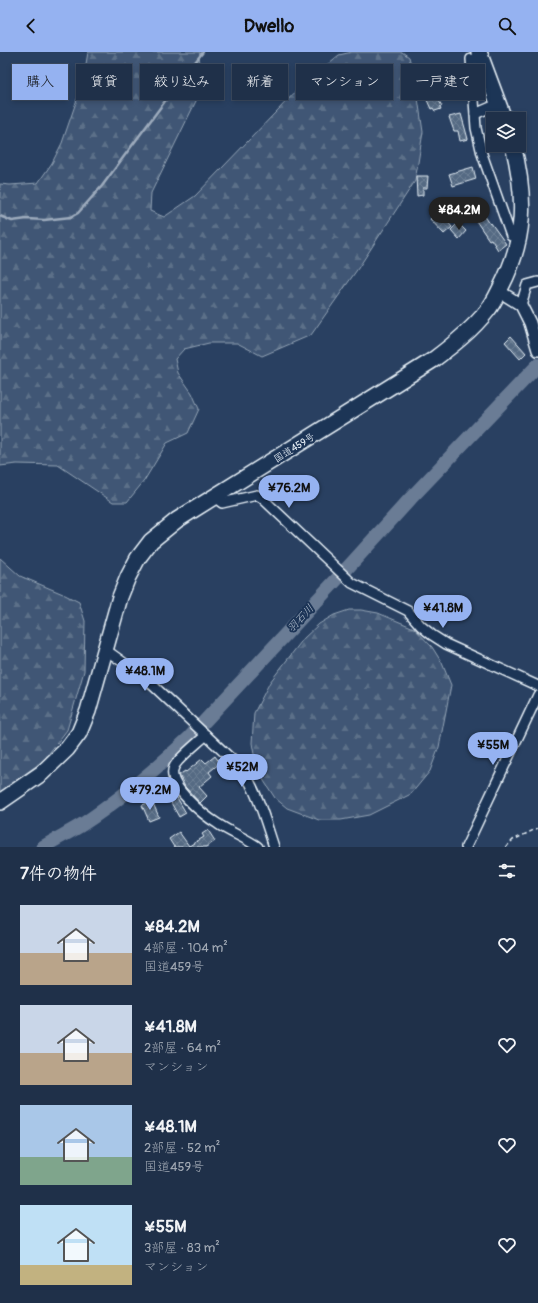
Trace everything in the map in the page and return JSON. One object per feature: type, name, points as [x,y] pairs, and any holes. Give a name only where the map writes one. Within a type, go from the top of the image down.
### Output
[{"type":"highway","points":[[475,56],[501,112]]},
{"type":"highway","name":"国道459号","points":[[0,802],[42,773],[55,762],[79,733],[88,710],[120,597],[128,576],[138,558],[151,541],[177,520],[433,360],[457,342],[476,324],[488,309],[499,291],[514,258],[520,233],[522,193],[520,174],[515,152]]},
{"type":"street","points":[[475,56],[476,128],[482,154],[511,236]]},
{"type":"street","points":[[475,114],[498,104]]},
{"type":"street","points":[[521,305],[527,285],[538,282]]},
{"type":"street","points":[[499,291],[521,305],[530,323],[538,350]]},
{"type":"street","points":[[214,497],[222,503],[257,495],[352,583],[408,611],[421,626],[446,644],[538,686]]},
{"type":"street","points":[[106,650],[145,678],[242,769],[257,796],[274,847]]},
{"type":"street","points":[[466,847],[538,695]]},
{"type":"street","points":[[205,734],[174,765],[172,774],[174,781],[185,796],[204,814],[217,824],[258,847]]},
{"type":"path","points":[[506,847],[513,840],[538,828]]},
{"type":"green space","points":[[88,52],[200,52],[199,64],[140,64],[140,100],[196,100],[151,193],[150,211],[164,217],[195,196],[296,91],[296,100],[393,100],[393,64],[328,64],[339,55],[352,52],[402,52],[409,57],[411,64],[401,64],[401,100],[418,100],[423,132],[415,181],[359,267],[311,335],[262,356],[237,343],[209,343],[184,349],[175,359],[178,373],[192,393],[199,409],[188,433],[167,443],[144,481],[127,502],[113,502],[58,465],[17,464],[0,466],[0,184],[10,185],[38,183],[52,163],[62,143],[77,100],[132,100],[132,64],[86,64]]},
{"type":"green space","points":[[0,558],[20,576],[79,602],[85,621],[84,671],[67,730],[43,761],[0,792]]},
{"type":"green space","points":[[349,610],[361,610],[378,613],[414,628],[432,647],[442,663],[451,685],[439,747],[430,771],[411,794],[369,815],[341,820],[319,820],[287,808],[275,798],[264,781],[255,760],[252,743],[254,713],[270,682],[304,638],[319,624],[334,615]]},
{"type":"building","points":[[427,100],[438,100],[442,106],[440,107],[441,109],[435,111],[433,108],[431,109]]},
{"type":"building","points":[[461,114],[468,139],[460,141],[458,131],[454,131],[449,117]]},
{"type":"building","points":[[473,167],[476,179],[453,186],[449,174]]},
{"type":"building","points":[[416,176],[428,176],[427,188],[423,188],[423,195],[417,196]]},
{"type":"building","points":[[477,204],[490,224],[491,223],[506,244],[498,250],[491,239],[489,240],[468,209]]},
{"type":"building","points":[[438,211],[452,227],[444,234],[430,219]]},
{"type":"building","points":[[458,223],[466,231],[459,239],[451,230]]},
{"type":"building","points":[[511,336],[526,353],[520,359],[505,342]]},
{"type":"building","points":[[215,756],[220,763],[209,772],[212,776],[199,787],[207,796],[200,803],[185,787],[179,775],[185,771],[186,772],[202,759],[206,763]]},
{"type":"building","points":[[169,784],[186,813],[179,817],[169,799],[165,801],[159,790]]},
{"type":"building","points":[[152,801],[159,817],[149,821],[142,805]]},
{"type":"building","points":[[208,830],[215,841],[206,847],[174,847],[169,839],[179,832],[189,846],[204,837],[202,834]]},
{"type":"waterway","points":[[0,216],[12,221],[27,219],[44,220],[71,217],[78,213],[102,186],[203,52]]},
{"type":"waterway","name":"羽石川","points":[[43,847],[83,824],[125,794],[152,772],[190,737],[411,498],[538,365]]}]
